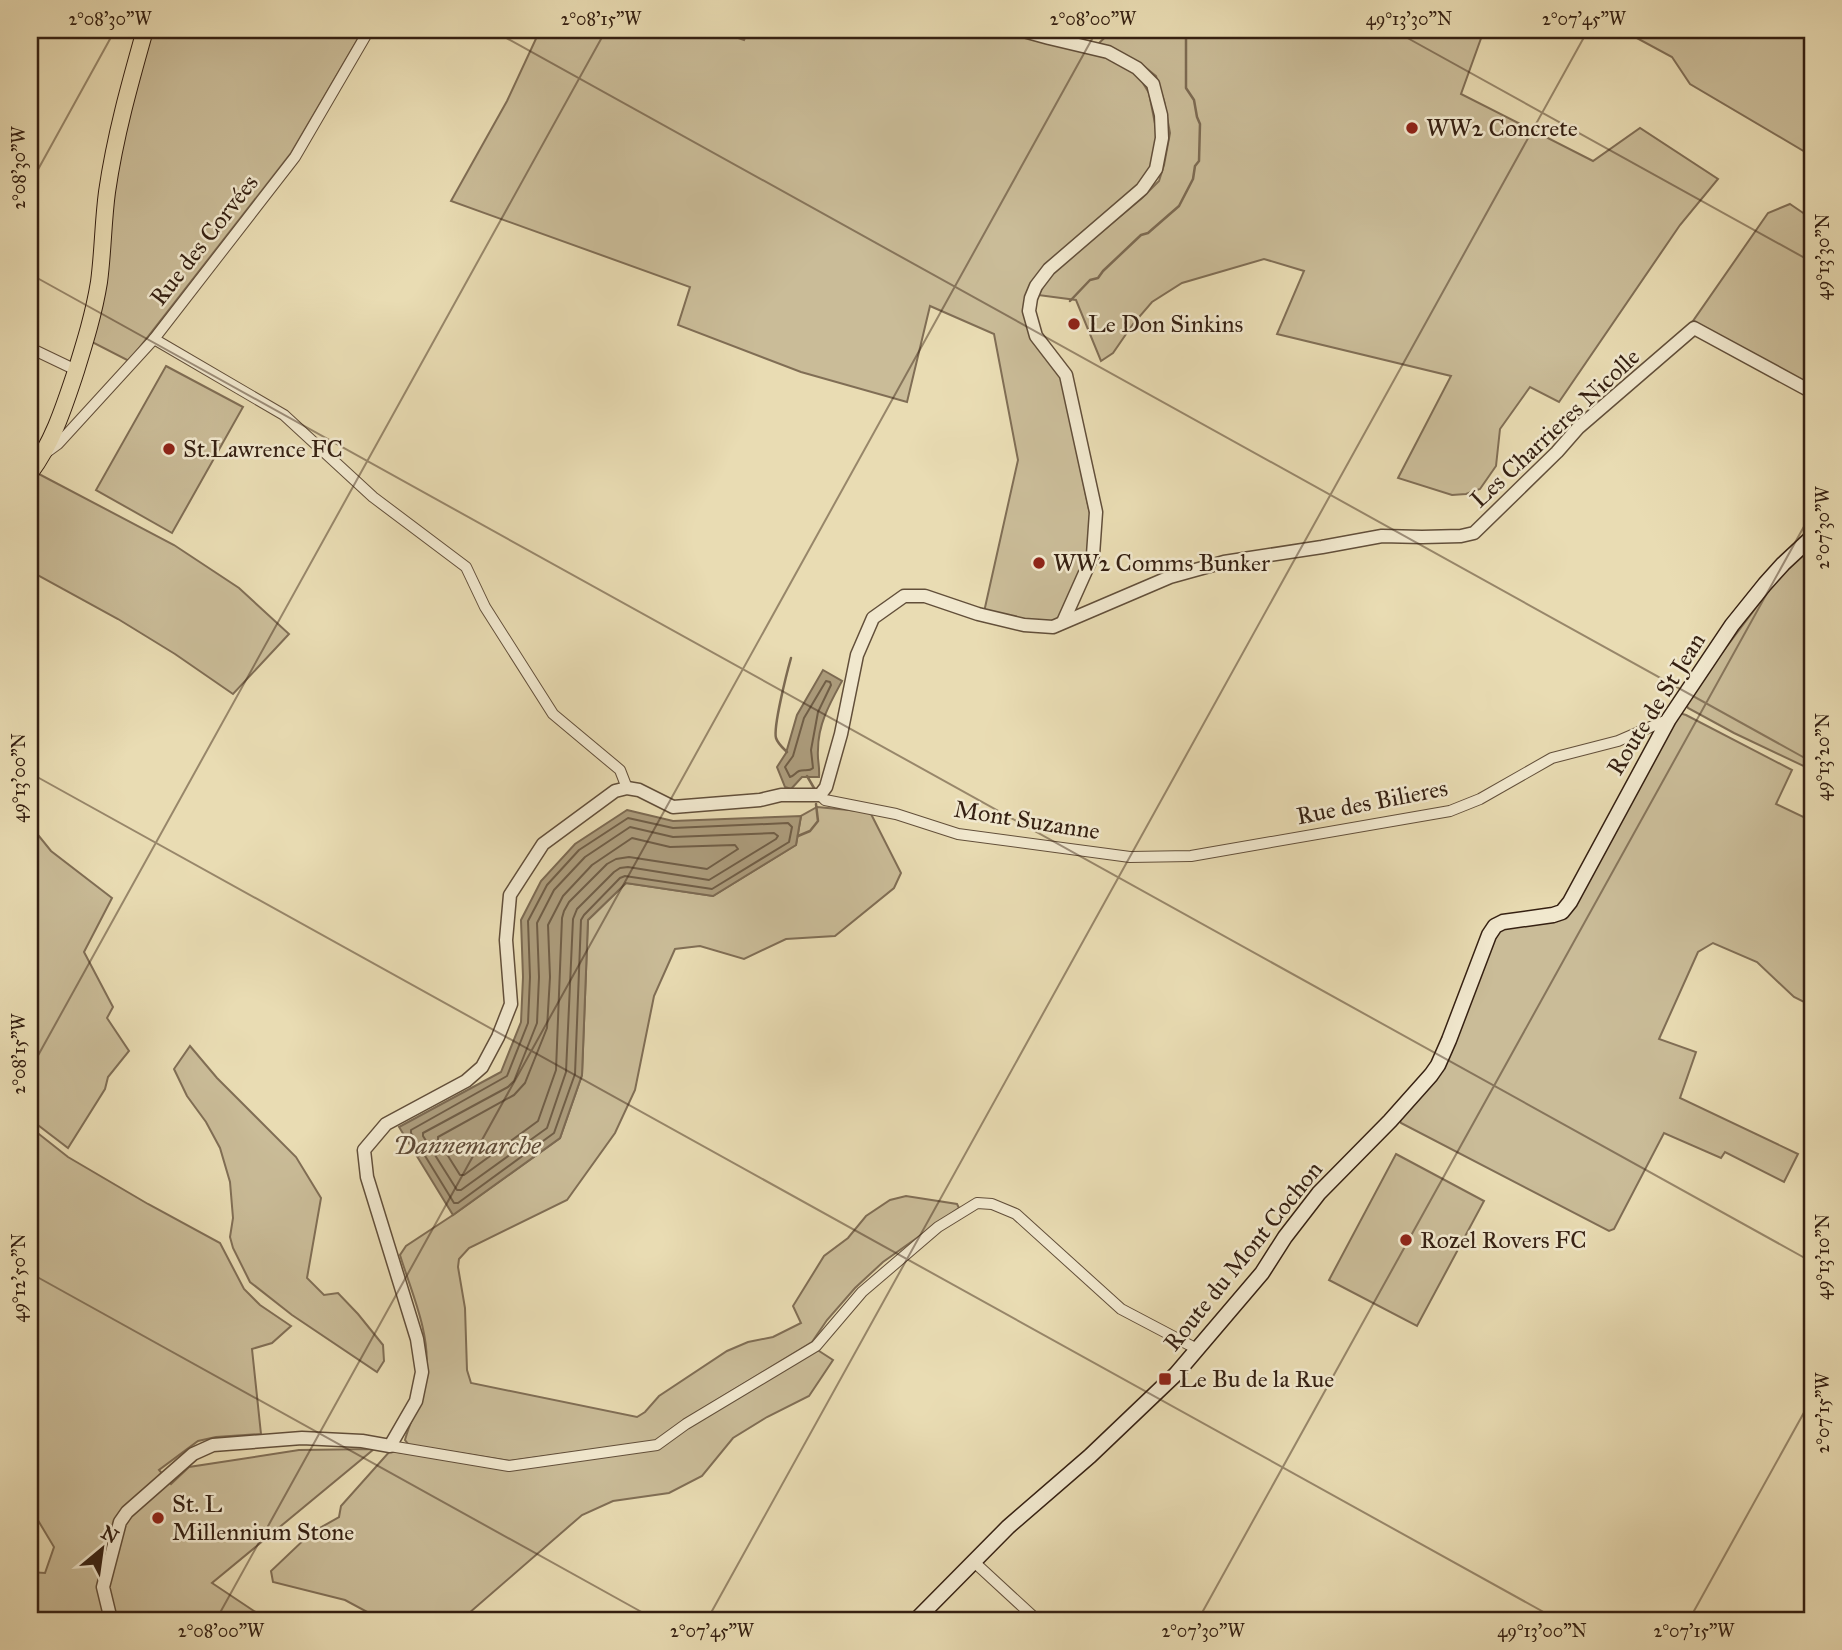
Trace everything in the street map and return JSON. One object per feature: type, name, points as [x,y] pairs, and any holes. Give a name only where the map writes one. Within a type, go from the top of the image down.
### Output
[{"type":"main road","points":[[30,473],[43,454],[61,414],[89,332],[99,282],[107,191],[121,113],[145,30]]},
{"type":"main road","name":"Route de St Jean","points":[[1562,912],[1570,902],[1669,719],[1732,625],[1783,564],[1812,537]]},
{"type":"main road","name":"Route du Mont Cochon","points":[[916,1620],[1007,1527],[1090,1456],[1176,1374],[1262,1273],[1285,1237],[1319,1193],[1431,1075],[1449,1040],[1489,935],[1495,926],[1503,922],[1562,912]]},
{"type":"street","name":"Rue des Corvées","points":[[43,454],[58,444],[154,340],[295,157],[369,30]]},
{"type":"street","points":[[390,1446],[416,1401],[422,1372],[417,1339],[367,1177],[364,1150],[386,1124],[466,1082],[482,1067],[511,1004],[506,940],[510,895],[543,844],[615,791],[628,788],[639,790],[673,807],[760,800],[781,795],[820,795],[826,787],[841,734],[857,655],[873,618],[904,596],[925,596],[978,614],[1024,625],[1053,627],[1063,622],[1093,555],[1096,512],[1066,375],[1036,336],[1029,311],[1031,298],[1049,269],[1142,189],[1156,169],[1162,138],[1161,115],[1153,84],[1137,68],[1108,52],[1020,30]]},
{"type":"street","name":"Les Charrieres Nicolle","points":[[1063,622],[1170,577],[1224,562],[1382,536],[1461,536],[1474,533],[1578,428],[1695,328],[1812,392]]},
{"type":"street","points":[[154,340],[284,415],[373,498],[466,567],[485,607],[553,714],[620,770],[628,788]]},
{"type":"street","points":[[30,348],[76,370]]},
{"type":"street","points":[[61,414],[78,423]]},
{"type":"street","name":"Rue des Bilieres","points":[[1191,856],[1450,811],[1480,799],[1552,758],[1618,741],[1669,719]]},
{"type":"street","name":"Mont Suzanne","points":[[820,795],[825,800],[896,814],[958,834],[1130,857],[1191,856]]},
{"type":"street","points":[[111,1620],[103,1587],[120,1522],[127,1512],[192,1454],[213,1445],[302,1438],[362,1441],[509,1465],[657,1445],[686,1424],[816,1346],[862,1292],[938,1227],[976,1203],[992,1204],[1016,1214],[1121,1309],[1197,1349]]},
{"type":"street","points":[[973,1561],[1037,1620]]},
{"type":"shaded area","points":[[152,30],[363,30],[291,153],[129,361],[90,341],[115,176],[130,107]]},
{"type":"shaded area","points":[[540,30],[715,30],[744,40],[749,30],[865,30],[879,36],[882,30],[1000,30],[1109,58],[1138,75],[1149,93],[1158,139],[1151,167],[1140,184],[1025,302],[1063,385],[1090,514],[1087,557],[1060,619],[1052,624],[984,612],[1018,460],[994,334],[930,306],[907,402],[801,372],[678,325],[690,287],[451,201],[507,101]]},
{"type":"shaded area","points":[[1113,30],[1484,30],[1461,94],[1593,161],[1640,128],[1718,179],[1680,225],[1559,402],[1530,387],[1500,429],[1496,466],[1480,489],[1452,495],[1398,478],[1451,376],[1277,334],[1304,271],[1264,259],[1182,283],[1152,302],[1113,353],[1101,361],[1076,300],[1038,295],[1051,274],[1159,181],[1164,165],[1170,133],[1156,76],[1140,63],[1099,43]]},
{"type":"shaded area","points":[[1622,30],[1812,30],[1812,156],[1690,84],[1672,57]]},
{"type":"shaded area","points":[[1790,204],[1812,219],[1812,388],[1693,321],[1768,213]]},
{"type":"shaded area","name":"St.Lawrence FC","points":[[166,366],[243,407],[172,533],[96,490]]},
{"type":"shaded area","points":[[37,473],[174,545],[239,588],[289,634],[233,694],[118,619],[30,571],[30,482]]},
{"type":"shaded area","points":[[1812,544],[1812,770],[1734,733],[1688,708],[1685,702],[1788,565]]},
{"type":"shaded area","points":[[1679,713],[1792,770],[1776,804],[1812,821],[1804,850],[1812,854],[1812,1006],[1794,997],[1757,962],[1713,943],[1698,952],[1659,1039],[1696,1052],[1680,1098],[1798,1154],[1784,1182],[1725,1152],[1721,1158],[1664,1133],[1614,1229],[1609,1231],[1401,1123],[1399,1118],[1435,1075],[1494,938],[1501,930],[1509,927],[1561,917]]},
{"type":"shaded area","points":[[817,807],[870,812],[901,873],[894,888],[835,936],[786,939],[744,959],[700,946],[675,949],[654,996],[635,1090],[615,1133],[567,1200],[469,1248],[459,1259],[465,1308],[467,1370],[471,1383],[637,1417],[659,1396],[727,1351],[748,1342],[773,1337],[801,1323],[793,1306],[824,1256],[848,1238],[866,1216],[890,1200],[906,1196],[957,1204],[959,1208],[883,1262],[855,1288],[812,1342],[684,1420],[656,1441],[510,1461],[409,1445],[405,1440],[423,1390],[427,1358],[423,1328],[400,1255],[406,1246],[560,1138],[582,1075],[588,920],[626,883],[713,896],[796,845],[801,816]]},
{"type":"shaded area","points":[[30,825],[51,851],[112,898],[84,952],[113,1007],[107,1018],[129,1051],[108,1077],[105,1089],[68,1148],[30,1119]]},
{"type":"shaded area","points":[[190,1046],[217,1078],[296,1157],[321,1198],[307,1278],[324,1295],[338,1293],[383,1345],[384,1361],[377,1372],[292,1315],[250,1282],[230,1237],[233,1218],[230,1182],[220,1148],[206,1122],[187,1096],[174,1069]]},
{"type":"shaded area","points":[[30,1127],[68,1157],[220,1243],[244,1289],[260,1305],[291,1326],[272,1343],[252,1349],[261,1434],[198,1441],[159,1470],[171,1484],[189,1467],[299,1450],[374,1449],[212,1583],[257,1613],[255,1620],[30,1620],[30,1572],[45,1573],[54,1547],[30,1507]]},
{"type":"shaded area","name":"Rozel Rovers FC","points":[[1396,1154],[1484,1201],[1417,1326],[1329,1280]]},
{"type":"shaded area","points":[[816,1349],[833,1360],[809,1396],[733,1438],[702,1476],[669,1493],[613,1501],[582,1515],[461,1620],[382,1620],[345,1600],[273,1582],[271,1571],[311,1533],[339,1517],[341,1506],[390,1451],[510,1468],[658,1448],[707,1414]]},
{"type":"water","points":[[823,670],[842,681],[820,731],[819,777],[802,777],[791,789],[785,787],[777,767],[786,753],[797,715]]},
{"type":"water","name":"Dannemarche","points":[[627,810],[673,821],[801,816],[796,845],[713,896],[626,883],[588,920],[582,1075],[560,1138],[453,1215],[399,1127],[501,1072],[521,1022],[521,920],[541,881],[575,844]]},
{"type":"waterway","points":[[1070,301],[1090,280],[1098,278],[1141,235],[1148,233],[1179,206],[1193,179],[1195,166],[1199,161],[1200,124],[1194,100],[1186,88],[1186,30]]},
{"type":"waterway","points":[[787,752],[778,742],[776,732],[791,658]]},
{"type":"waterway","points":[[807,776],[814,788]]},
{"type":"waterway","points":[[798,836],[810,831],[818,821],[816,804]]},
{"type":"place","name":"WW2 Concrete","points":[[1412,128]]},
{"type":"place","name":"Le Don Sinkins","points":[[1074,324]]},
{"type":"place","name":"St.Lawrence FC","points":[[169,449]]},
{"type":"place","name":"WW2 Comms Bunker","points":[[1039,563]]},
{"type":"place","name":"Rozel Rovers FC","points":[[1406,1240]]},
{"type":"place","name":"Le Bu de la Rue","points":[[1165,1379]]},
{"type":"place","name":"St. L Millennium Stone","points":[[158,1518]]}]
